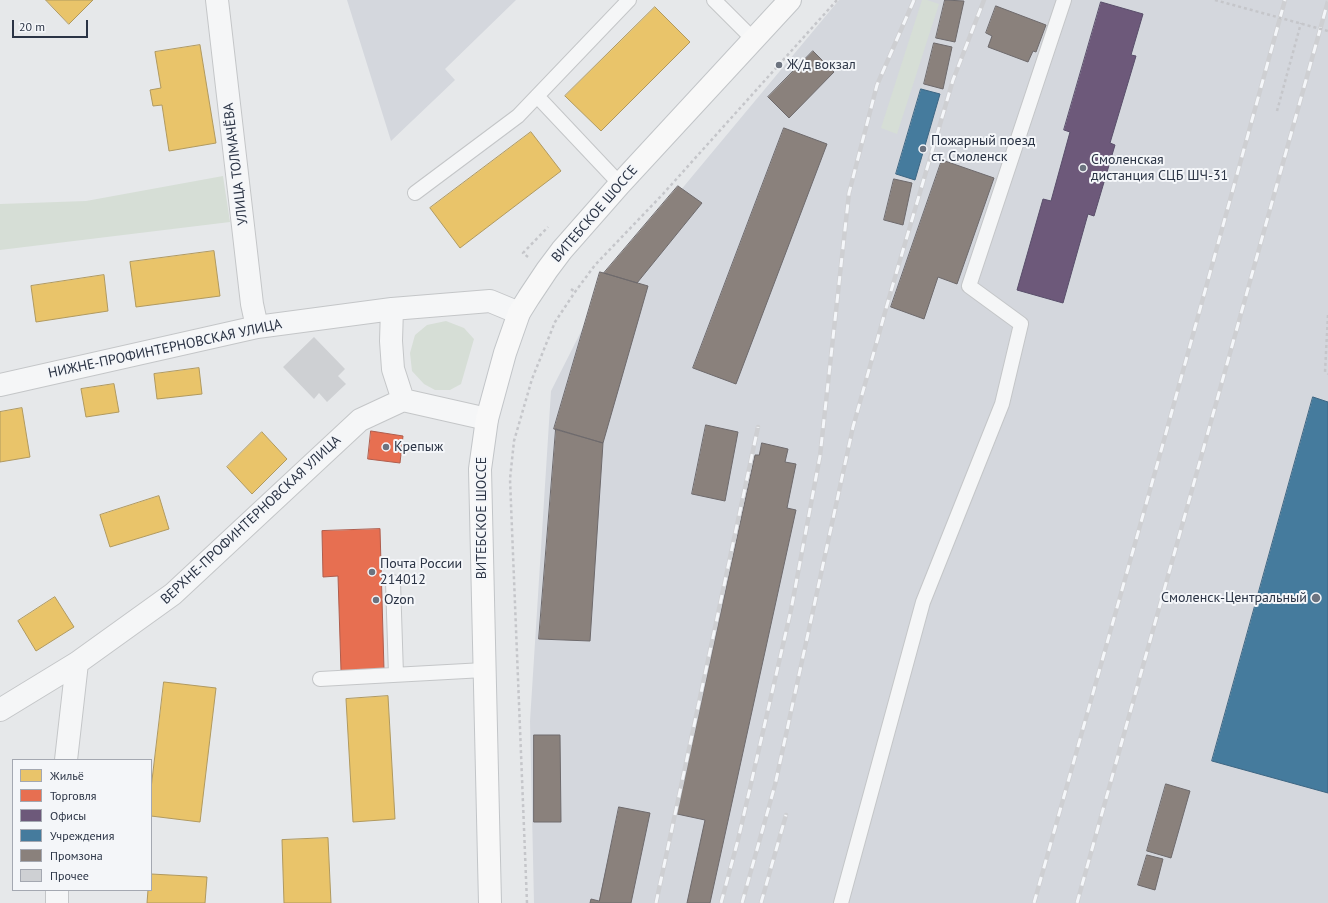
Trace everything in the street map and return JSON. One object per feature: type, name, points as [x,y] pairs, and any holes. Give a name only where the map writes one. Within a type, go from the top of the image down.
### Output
[{"type":"main road","name":"ВИТЕБСКОЕ ШОССЕ","points":[[490,903],[480,469],[487,419],[505,353],[520,313],[543,276],[562,250],[620,184],[790,0]]},
{"type":"street","name":"УЛИЦА ТОЛМАЧЁВА","points":[[217,0],[252,304],[257,327]]},
{"type":"street","name":"НИЖНЕ-ПРОФИНТЕРНОВСКАЯ УЛИЦА","points":[[0,385],[257,327],[392,309],[490,301],[520,313]]},
{"type":"street","points":[[392,309],[391,341],[393,369],[403,400],[487,419]]},
{"type":"street","name":"ВЕРХНЕ-ПРОФИНТЕРНОВСКАЯ УЛИЦА","points":[[0,710],[77,663],[173,594],[360,420],[403,400]]},
{"type":"street","points":[[66,759],[77,663]]},
{"type":"street","points":[[57,891],[57,903]]},
{"type":"lane","points":[[415,193],[518,116],[629,0]]},
{"type":"lane","points":[[714,0],[753,40]]},
{"type":"lane","points":[[841,903],[923,602],[1002,404],[1021,324],[969,286],[1064,0]]},
{"type":"lane","points":[[537,96],[620,184]]},
{"type":"lane","points":[[393,582],[396,675]]},
{"type":"lane","points":[[320,679],[484,670]]},
{"type":"path","points":[[527,903],[510,479],[514,441],[532,379],[555,322],[594,265],[663,194],[837,0]]},
{"type":"path","points":[[1215,0],[1328,31]]},
{"type":"path","points":[[1277,111],[1301,23]]},
{"type":"path","points":[[571,289],[575,292]]},
{"type":"path","points":[[1328,316],[1325,372],[1328,374]]},
{"type":"shaded area","points":[[347,0],[516,0],[445,69],[455,80],[391,141]]},
{"type":"shaded area","points":[[839,0],[1328,0],[1328,903],[534,903],[530,721],[551,391],[606,282]]},
{"type":"shaded area","points":[[922,0],[939,4],[897,134],[881,128]]},
{"type":"shaded area","points":[[223,176],[230,222],[0,250],[0,204],[86,201]]},
{"type":"shaded area","points":[[446,321],[464,328],[474,339],[461,384],[450,390],[435,390],[424,384],[412,371],[410,353],[415,335],[427,325]]},
{"type":"building: Жильё","points":[[46,0],[93,0],[69,24]]},
{"type":"building: Жильё","points":[[655,7],[690,42],[601,131],[565,96]]},
{"type":"building: Жильё","points":[[200,45],[216,143],[169,151],[162,105],[153,106],[150,90],[161,88],[155,52]]},
{"type":"building: Жильё","points":[[531,132],[561,171],[460,248],[430,208]]},
{"type":"building: Жильё","points":[[214,251],[220,296],[136,307],[130,262]]},
{"type":"building: Жильё","points":[[104,275],[108,311],[36,322],[31,286]]},
{"type":"building: Жильё","points":[[199,368],[202,394],[157,399],[154,374]]},
{"type":"building: Жильё","points":[[114,384],[119,412],[86,417],[81,389]]},
{"type":"building: Жильё","points":[[22,408],[30,457],[0,462],[0,412]]},
{"type":"building: Жильё","points":[[262,432],[287,459],[252,494],[227,467]]},
{"type":"building: Жильё","points":[[159,496],[169,529],[110,547],[100,515]]},
{"type":"building: Жильё","points":[[55,597],[74,627],[36,651],[18,621]]},
{"type":"building: Жильё","points":[[164,682],[216,688],[200,822],[152,816],[152,781]]},
{"type":"building: Жильё","points":[[388,696],[395,819],[353,822],[346,699]]},
{"type":"building: Жильё","points":[[328,838],[331,903],[284,903],[282,840]]},
{"type":"building: Жильё","points":[[152,874],[207,877],[205,903],[147,903],[148,891],[152,891]]},
{"type":"building: Торговля","name":"Крепыж","points":[[371,431],[403,436],[400,463],[368,459]]},
{"type":"building: Торговля","points":[[380,529],[384,670],[341,671],[338,576],[323,577],[322,531]]},
{"type":"building: Офисы","points":[[1101,2],[1143,14],[1131,55],[1136,56],[1110,143],[1115,145],[1094,216],[1088,214],[1063,303],[1017,290],[1043,199],[1051,201],[1070,132],[1064,130]]},
{"type":"building: Учреждения","points":[[921,89],[940,94],[915,180],[896,174]]},
{"type":"building: Учреждения","name":"Смоленск-Центральный","points":[[1313,397],[1328,402],[1328,793],[1212,761]]},
{"type":"building: Промзона","points":[[945,0],[964,1],[955,42],[936,38]]},
{"type":"building: Промзона","points":[[996,6],[1046,25],[1036,52],[1033,51],[1028,62],[988,47],[992,36],[986,33]]},
{"type":"building: Промзона","points":[[934,43],[952,47],[943,89],[924,84]]},
{"type":"building: Промзона","points":[[813,51],[834,72],[789,118],[768,97]]},
{"type":"building: Промзона","points":[[784,128],[827,144],[736,384],[693,368]]},
{"type":"building: Промзона","points":[[942,160],[994,178],[957,284],[938,277],[924,319],[891,307]]},
{"type":"building: Промзона","points":[[894,179],[912,183],[903,225],[884,220]]},
{"type":"building: Промзона","points":[[678,186],[702,203],[637,283],[604,273]]},
{"type":"building: Промзона","points":[[600,272],[648,286],[603,443],[554,429]]},
{"type":"building: Промзона","points":[[706,425],[738,432],[725,501],[692,494]]},
{"type":"building: Промзона","points":[[556,429],[603,443],[590,641],[539,639]]},
{"type":"building: Промзона","points":[[762,443],[788,449],[785,462],[796,464],[787,508],[796,510],[710,903],[687,903],[705,820],[677,814],[755,455],[759,455]]},
{"type":"building: Промзона","points":[[534,735],[560,735],[561,822],[534,822]]},
{"type":"building: Промзона","points":[[1166,784],[1190,791],[1171,858],[1147,851]]},
{"type":"building: Промзона","points":[[619,807],[650,813],[631,903],[590,903],[591,899],[599,901]]},
{"type":"building: Промзона","points":[[1147,855],[1163,859],[1155,890],[1138,885]]},
{"type":"building: Прочее","points":[[314,337],[345,369],[338,376],[346,384],[327,402],[319,393],[314,399],[283,367]]},
{"type":"railway","points":[[721,903],[738,840],[791,610],[820,456],[849,193],[877,85],[914,0]]},
{"type":"railway","points":[[742,903],[775,785],[853,427],[953,80],[984,0]]},
{"type":"railway","points":[[1034,903],[1161,451],[1285,0]]},
{"type":"railway","points":[[1077,903],[1328,1]]},
{"type":"railway","points":[[656,903],[758,427]]},
{"type":"railway","points":[[761,903],[786,815]]},
{"type":"place","name":"Ж/д вокзал","points":[[779,65]]},
{"type":"place","name":"Пожарный поезд ст. Смоленск","points":[[923,149]]},
{"type":"place","name":"Смоленская дистанция СЦБ ШЧ-31","points":[[1083,168]]},
{"type":"place","name":"Крепыж","points":[[386,447]]},
{"type":"place","name":"Почта России 214012","points":[[372,572]]},
{"type":"place","name":"Смоленск-Центральный","points":[[1316,598]]},
{"type":"place","name":"Ozon","points":[[376,600]]}]
